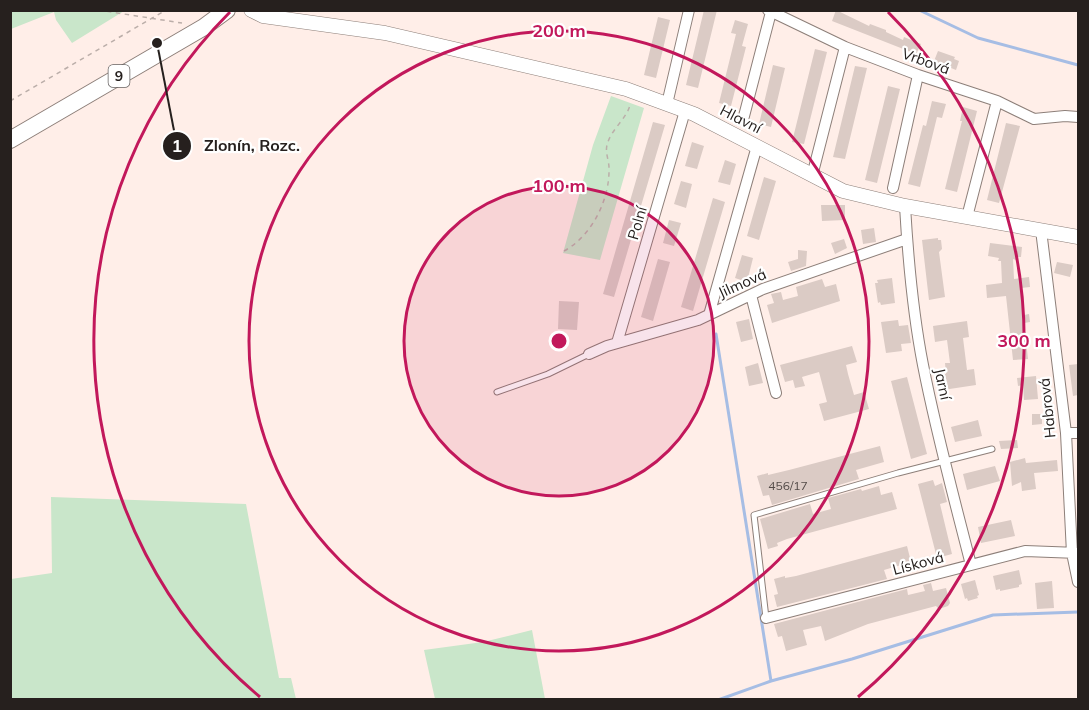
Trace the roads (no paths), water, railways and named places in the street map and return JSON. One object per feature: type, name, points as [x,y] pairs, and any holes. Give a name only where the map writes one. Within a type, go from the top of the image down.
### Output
[{"type":"main road","name":"9","points":[[10,140],[204,27],[227,10]]},
{"type":"street","name":"Hlavní","points":[[251,10],[264,16],[385,33],[633,92],[685,111],[843,191],[905,206],[1078,237]]},
{"type":"street","points":[[667,104],[689,10]]},
{"type":"street","points":[[743,120],[770,11]]},
{"type":"street","name":"Vrbová","points":[[770,11],[844,47],[997,101],[1034,119],[1078,117]]},
{"type":"street","points":[[812,176],[844,47]]},
{"type":"street","points":[[893,188],[918,75]]},
{"type":"street","points":[[967,217],[997,101]]},
{"type":"street","name":"Polní","points":[[617,343],[685,111]]},
{"type":"street","points":[[709,315],[757,146]]},
{"type":"street","name":"Jarní","points":[[905,206],[923,363],[971,565]]},
{"type":"street","name":"Habrová","points":[[1041,230],[1066,433],[1078,582]]},
{"type":"street","name":"Jilmová","points":[[589,354],[617,343],[709,315],[751,295],[907,239]]},
{"type":"street","points":[[751,295],[776,393]]},
{"type":"street","points":[[1066,433],[1078,433]]},
{"type":"street","name":"Lísková","points":[[766,618],[1024,551],[1075,553]]},
{"type":"lane","points":[[497,392],[548,374],[589,354]]},
{"type":"lane","points":[[766,618],[754,515],[992,449]]},
{"type":"waterway","points":[[919,10],[978,38],[1078,65]]},
{"type":"waterway","points":[[716,334],[771,681]]},
{"type":"waterway","points":[[718,700],[771,681],[852,659],[993,615],[1078,612]]},
{"type":"place","name":"Zlonín, Rozc.","points":[[157,43]]}]
